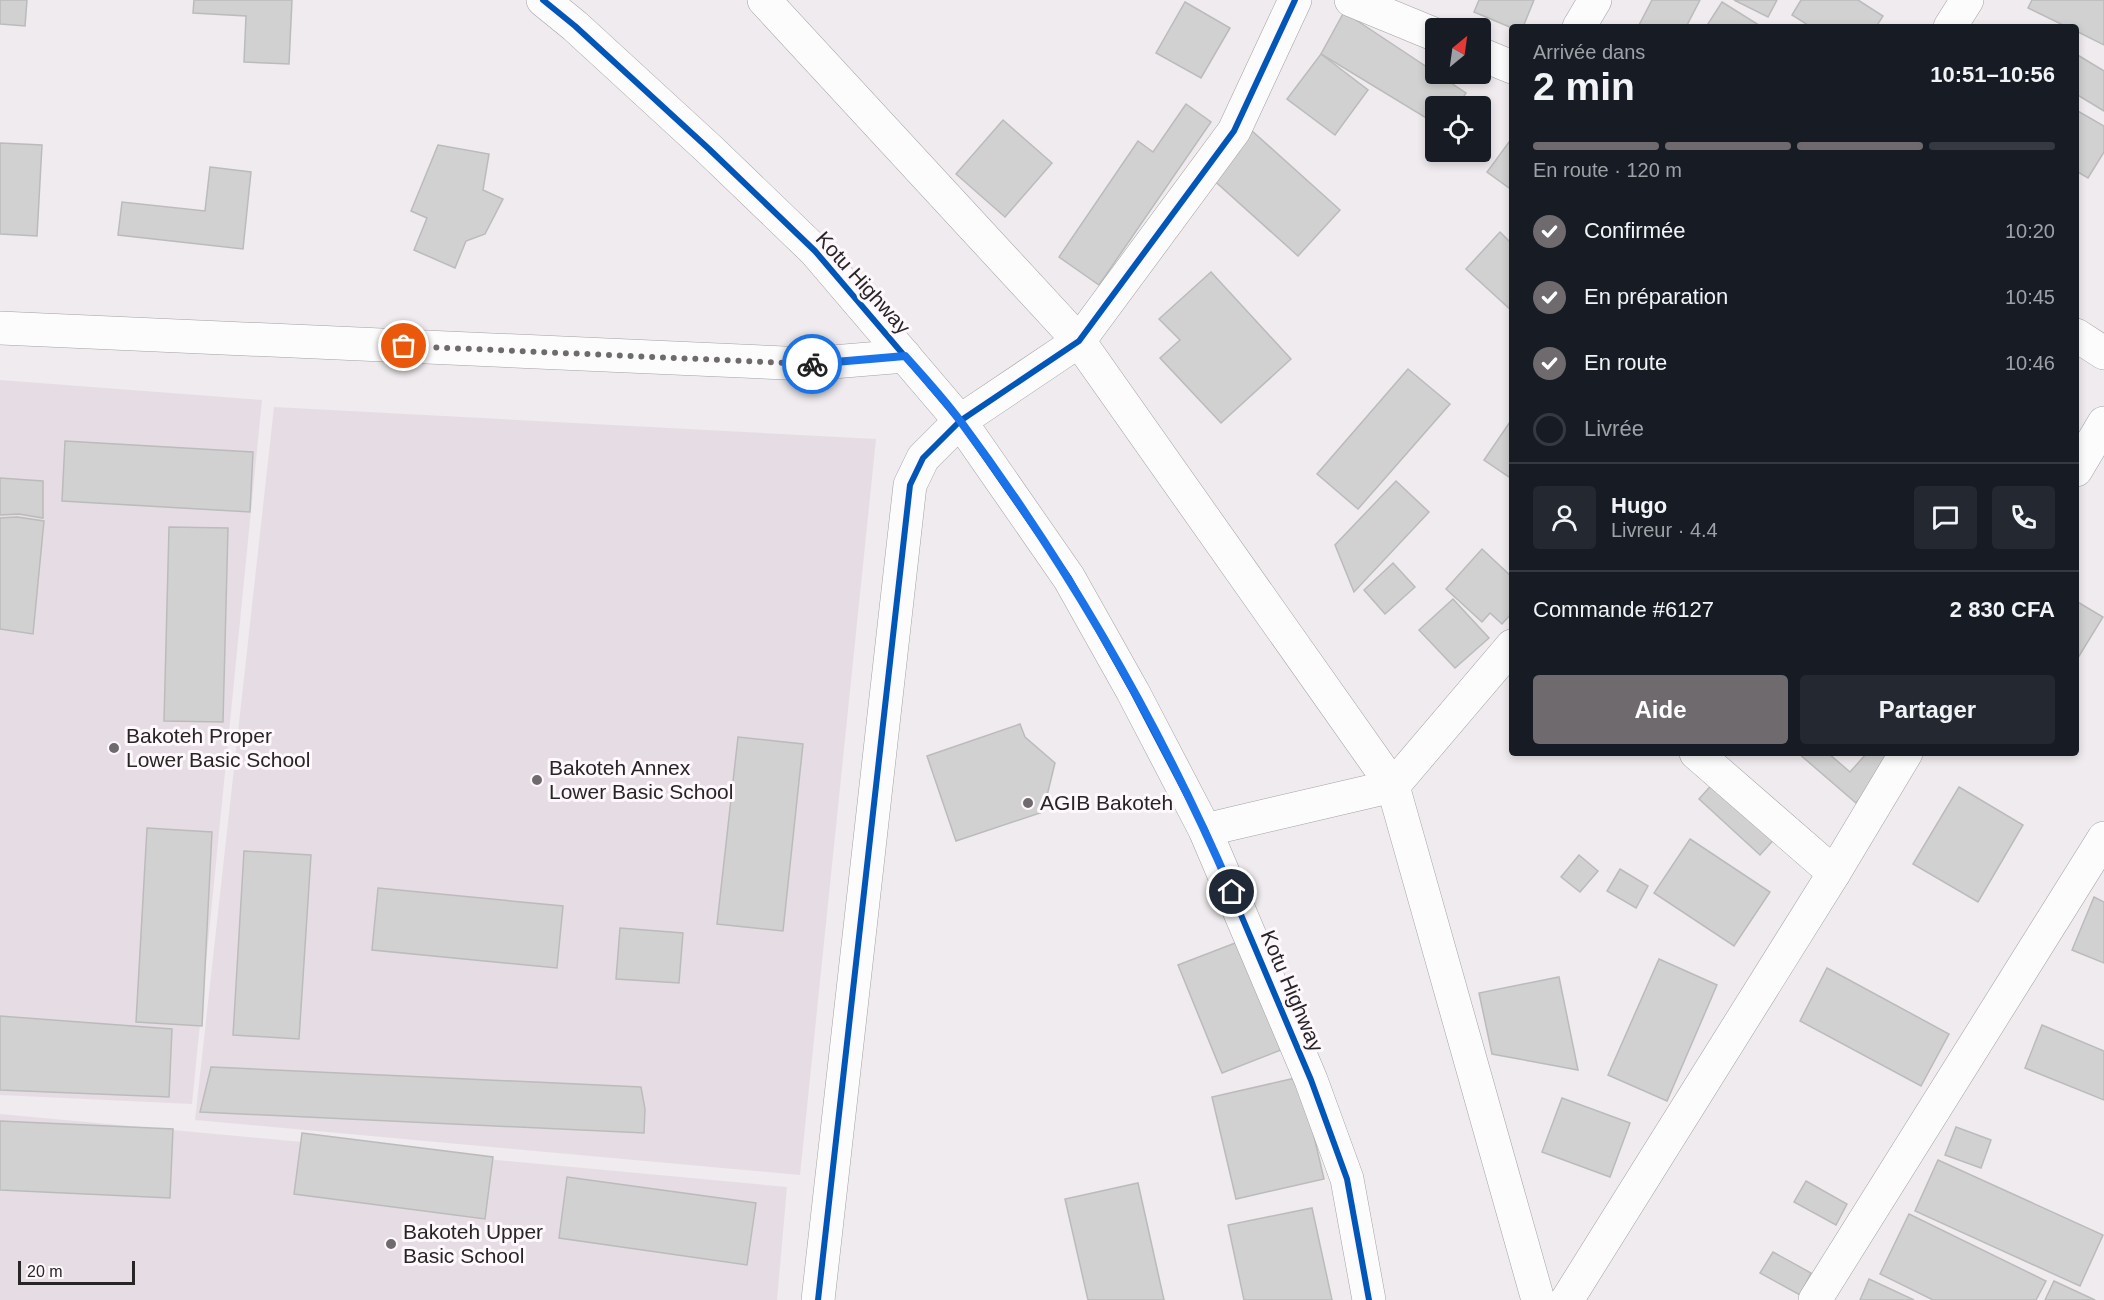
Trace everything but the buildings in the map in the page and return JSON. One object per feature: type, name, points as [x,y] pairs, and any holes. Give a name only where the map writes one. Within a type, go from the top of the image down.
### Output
[{"type":"street","name":"Kotu Highway","points":[[543,0],[710,148],[815,251],[960,420],[1069,578],[1133,692],[1205,830],[1311,1080],[1347,1179],[1369,1300]]},
{"type":"street","points":[[764,0],[1079,341],[1393,786],[1538,1300]]},
{"type":"street","points":[[818,1300],[910,485],[923,458],[960,420],[1079,341],[1234,131],[1295,0]]},
{"type":"street","points":[[1352,0],[1425,30]]},
{"type":"street","points":[[1582,24],[1595,0]]},
{"type":"street","points":[[1952,24],[1967,0]]},
{"type":"street","points":[[1491,58],[1509,66]]},
{"type":"street","points":[[0,328],[808,364],[905,356]]},
{"type":"street","points":[[2079,337],[2104,353]]},
{"type":"street","points":[[2079,465],[2104,423]]},
{"type":"street","points":[[1205,830],[1393,786],[1509,650]]},
{"type":"street","points":[[1699,756],[1834,873]]},
{"type":"street","points":[[1567,1300],[1834,873],[1904,756]]},
{"type":"street","points":[[1815,1300],[2104,838]]},
{"type":"shaded area","name":"Bakoteh Proper Lower Basic School","points":[[0,380],[262,400],[192,1104],[0,1095]]},
{"type":"shaded area","name":"Bakoteh Annex Lower Basic School","points":[[274,407],[876,439],[800,1175],[195,1120]]},
{"type":"shaded area","name":"Bakoteh Upper Basic School","points":[[0,1114],[787,1187],[777,1300],[0,1300]]},
{"type":"cycle path","points":[[543,0],[575,26],[709,149],[815,251],[960,421],[1069,578],[1133,692],[1205,830],[1311,1080],[1347,1179],[1369,1300]]},
{"type":"cycle path","points":[[818,1300],[910,485],[923,458],[960,421],[1079,341],[1234,131],[1295,0]]},
{"type":"way so far","points":[[404,346],[812,364]]},
{"type":"place","name":"Bakoteh Proper Lower Basic School","points":[[114,748]]},
{"type":"place","name":"Bakoteh Annex Lower Basic School","points":[[537,780]]},
{"type":"place","name":"AGIB Bakoteh","points":[[1028,803]]},
{"type":"place","name":"Bakoteh Upper Basic School","points":[[391,1244]]},
{"type":"route","points":[[812,364],[905,356],[960,420],[1069,578],[1133,692],[1195,810],[1232,892]]}]
